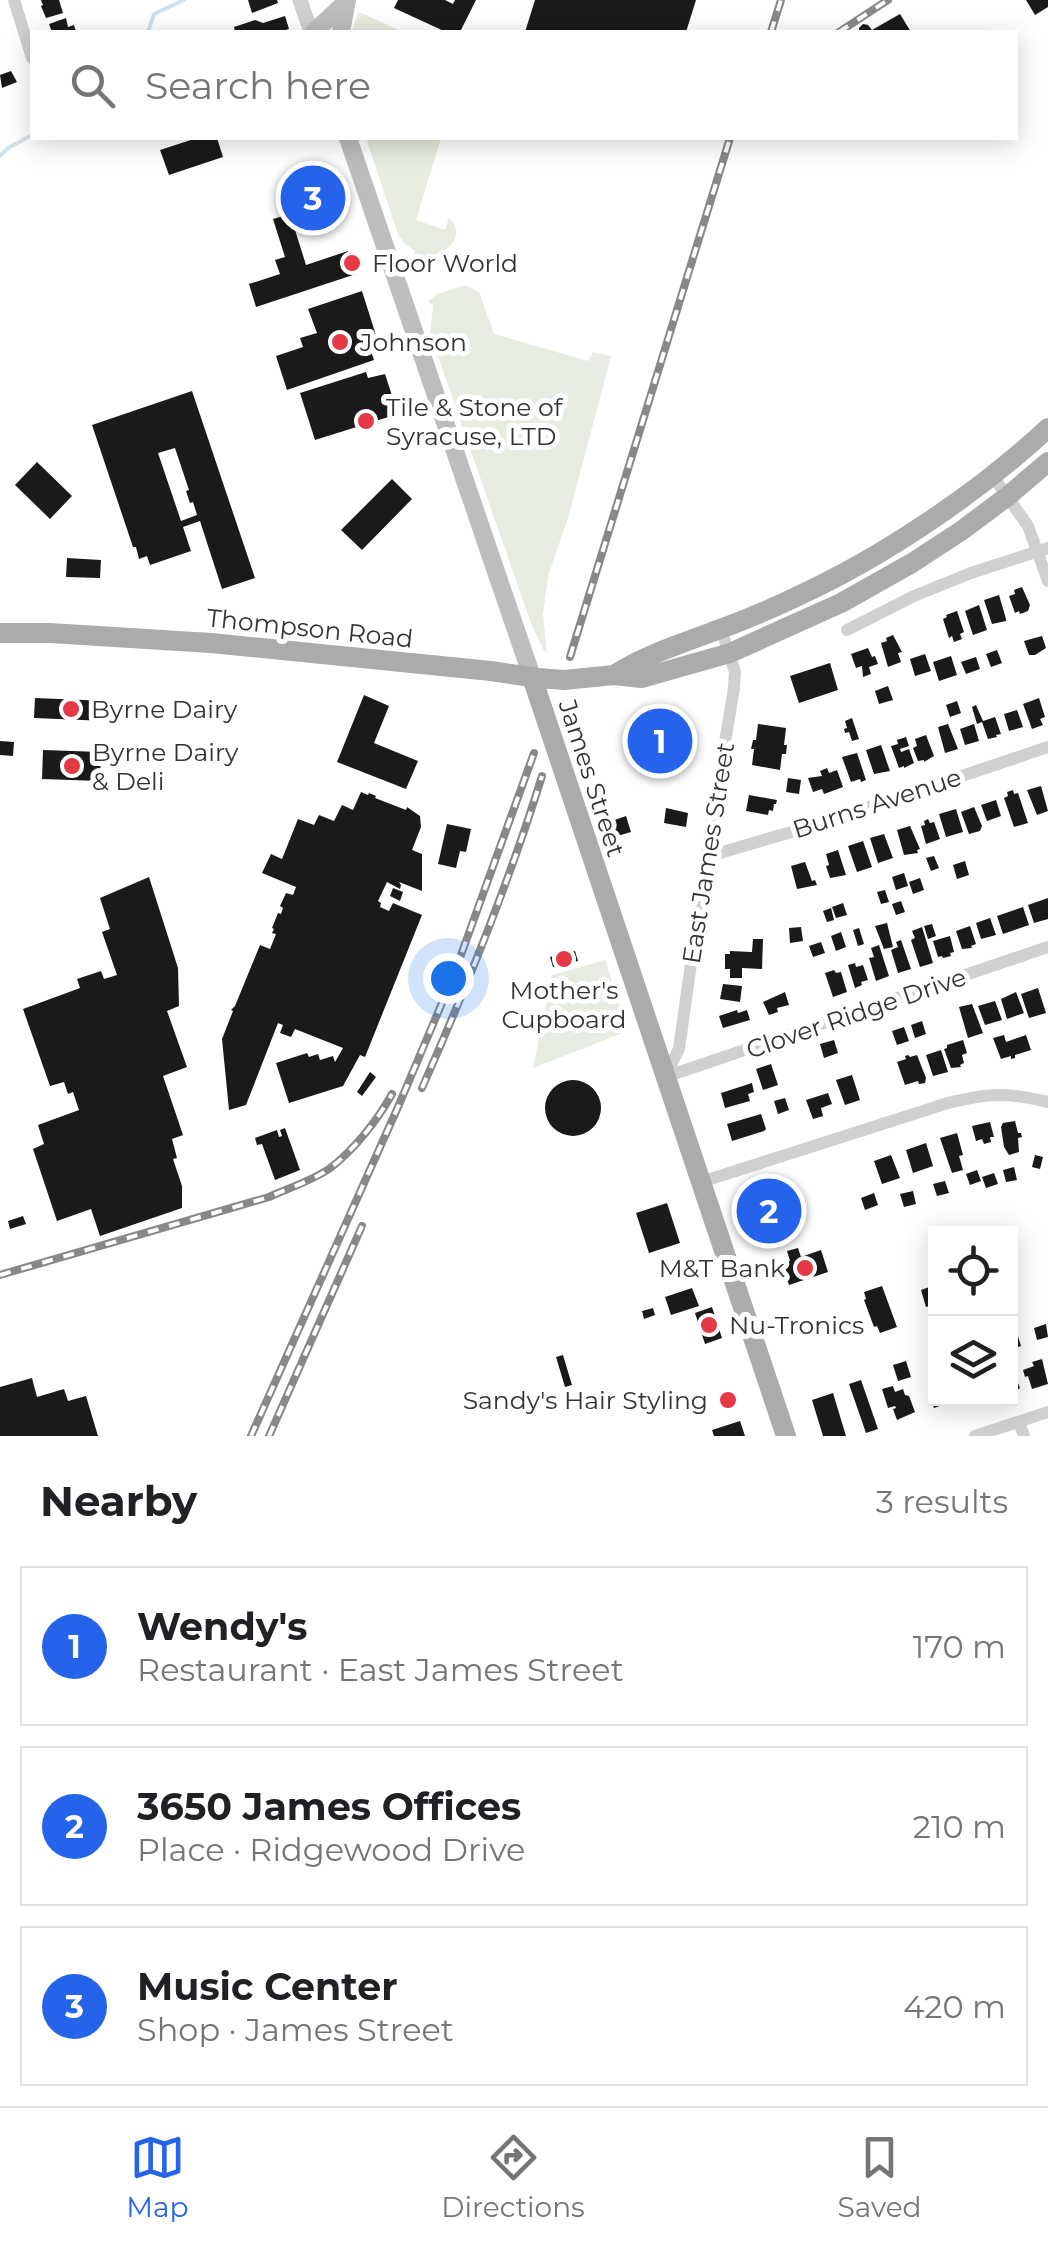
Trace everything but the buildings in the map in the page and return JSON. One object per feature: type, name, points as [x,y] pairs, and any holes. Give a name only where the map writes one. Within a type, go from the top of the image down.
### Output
[{"type":"main road","points":[[315,30],[346,2]]},
{"type":"main road","points":[[341,30],[346,2]]},
{"type":"main road","name":"James Street","points":[[349,140],[786,1436]]},
{"type":"main road","name":"Thompson Road","points":[[614,674],[638,659],[798,597],[875,555],[992,476],[1048,428]]},
{"type":"main road","name":"Thompson Road","points":[[0,634],[229,644],[564,680],[614,674],[642,678],[730,653],[841,603],[912,563],[1008,496],[1048,462]]},
{"type":"street","points":[[14,0],[30,52]]},
{"type":"street","points":[[300,0],[312,30]]},
{"type":"street","points":[[992,476],[1043,550],[1048,581]]},
{"type":"street","points":[[846,630],[914,596],[1043,550]]},
{"type":"street","name":"East James Street","points":[[665,1077],[679,1049],[736,672],[721,629]]},
{"type":"street","name":"Burns Avenue","points":[[706,857],[822,823],[1048,747]]},
{"type":"street","name":"Clover Ridge Drive","points":[[665,1077],[1048,948]]},
{"type":"street","points":[[701,1182],[981,1094],[1013,1094],[1048,1102]]},
{"type":"street","points":[[975,1436],[1048,1412]]},
{"type":"street","points":[[1019,1422],[1024,1436]]},
{"type":"shaded area","points":[[359,12],[399,30],[352,30]]},
{"type":"shaded area","points":[[367,140],[440,140],[416,220],[445,230],[449,218],[455,226],[454,241],[432,256],[414,257],[415,251],[398,234]]},
{"type":"shaded area","points":[[465,285],[479,292],[494,334],[588,361],[593,352],[611,356],[569,515],[548,576],[543,615],[547,653],[532,626],[430,334],[433,305],[428,302],[437,294]]},
{"type":"shaded area","points":[[605,960],[628,1031],[533,1068],[552,975]]},
{"type":"waterway","points":[[149,30],[154,14],[184,0]]},
{"type":"waterway","points":[[0,156],[30,136]]},
{"type":"railway","points":[[772,30],[781,0]]},
{"type":"railway","points":[[842,30],[888,0]]},
{"type":"railway","points":[[570,657],[729,140]]},
{"type":"railway","points":[[251,1436],[453,977],[534,753]]},
{"type":"railway","points":[[422,1088],[486,934],[542,776]]},
{"type":"railway","points":[[0,1275],[269,1197],[307,1181],[347,1153],[392,1094]]},
{"type":"railway","points":[[269,1436],[362,1226]]},
{"type":"place","name":"Music Center","points":[[313,198]]},
{"type":"place","name":"Floor World","points":[[352,263]]},
{"type":"place","name":"Johnson","points":[[340,342]]},
{"type":"place","name":"Tile & Stone of Syracuse, LTD","points":[[366,421]]},
{"type":"place","name":"Byrne Dairy","points":[[71,709]]},
{"type":"place","name":"Wendy's","points":[[660,741]]},
{"type":"place","name":"Byrne Dairy & Deli","points":[[72,766]]},
{"type":"place","name":"Mother's Cupboard","points":[[564,959]]},
{"type":"place","name":"3650 James Offices","points":[[769,1211]]},
{"type":"place","name":"M&T Bank","points":[[805,1268]]},
{"type":"place","name":"Nu-Tronics","points":[[709,1325]]},
{"type":"place","name":"Sandy's Hair Styling","points":[[728,1400]]}]
